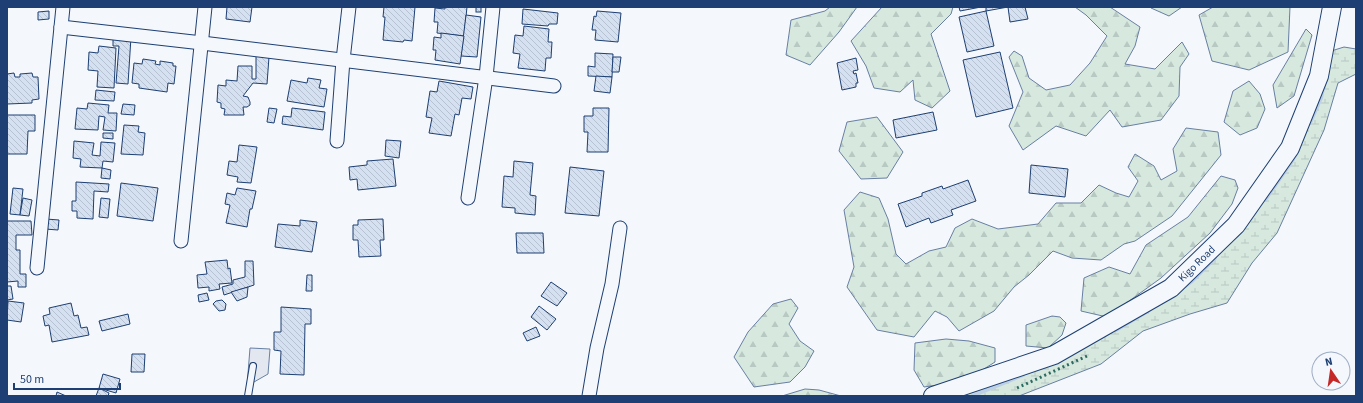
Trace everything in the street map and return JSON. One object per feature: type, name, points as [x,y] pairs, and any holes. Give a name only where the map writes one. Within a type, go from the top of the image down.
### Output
[{"type":"street","points":[[37,268],[63,7]]},
{"type":"street","points":[[181,241],[205,7]]},
{"type":"street","points":[[337,141],[343,60],[349,7]]},
{"type":"street","points":[[468,198],[486,77],[493,7]]},
{"type":"street","name":"Kigo Road","points":[[933,396],[1054,355],[1171,288],[1236,225],[1290,148],[1319,76],[1332,7]]},
{"type":"street","points":[[60,27],[554,86]]},
{"type":"street","points":[[589,396],[612,284],[620,228]]},
{"type":"lane","points":[[248,396],[253,366]]},
{"type":"green space","points":[[830,7],[857,7],[839,32],[810,65],[786,55],[791,20],[825,11]]},
{"type":"green space","points":[[882,7],[953,7],[951,14],[931,34],[950,91],[932,108],[915,100],[913,80],[900,92],[874,88],[866,66],[851,41]]},
{"type":"green space","points":[[1075,7],[1110,7],[1140,27],[1135,46],[1125,64],[1155,69],[1182,42],[1189,54],[1180,67],[1179,96],[1161,120],[1122,127],[1110,110],[1086,136],[1056,126],[1023,150],[1009,126],[1023,92],[1009,57],[1014,51],[1022,56],[1029,78],[1046,90],[1070,85],[1090,63],[1107,36],[1086,15]]},
{"type":"green space","points":[[1182,7],[1169,16],[1151,8]]},
{"type":"green space","points":[[1213,7],[1290,7],[1288,52],[1249,70],[1212,61],[1199,15]]},
{"type":"green space","points":[[1306,29],[1312,35],[1294,96],[1277,108],[1273,85]]},
{"type":"green space","points":[[1344,47],[1356,49],[1356,74],[1338,83],[1324,130],[1277,233],[1252,263],[1227,303],[1190,314],[1143,331],[1101,364],[1019,396],[962,396],[1060,356],[1151,305],[1254,210],[1328,52]]},
{"type":"green space","points":[[1249,81],[1260,94],[1265,109],[1257,128],[1240,135],[1224,122],[1233,91]]},
{"type":"green space","points":[[877,117],[903,152],[887,178],[861,179],[839,151],[847,122]]},
{"type":"green space","points":[[1186,128],[1218,132],[1221,155],[1172,216],[1135,241],[1124,244],[1101,260],[1072,258],[1053,251],[1029,275],[1014,287],[994,311],[959,331],[947,317],[935,311],[914,337],[877,330],[847,287],[854,267],[844,210],[860,192],[879,198],[888,219],[896,254],[906,264],[929,251],[946,247],[955,228],[972,219],[998,229],[1038,224],[1056,203],[1081,203],[1099,185],[1129,197],[1138,181],[1128,167],[1135,154],[1154,166],[1161,180],[1177,171],[1173,149]]},
{"type":"green space","points":[[1221,176],[1235,180],[1238,188],[1232,204],[1210,233],[1161,278],[1107,317],[1081,311],[1084,278],[1109,267],[1130,274],[1146,245],[1188,217]]},
{"type":"green space","points":[[791,299],[798,308],[789,324],[800,341],[814,351],[805,367],[790,382],[754,387],[734,357],[748,332],[773,304]]},
{"type":"green space","points":[[1052,316],[1060,317],[1066,323],[1062,335],[1048,348],[1026,346],[1026,325]]},
{"type":"green space","points":[[946,339],[969,341],[995,348],[995,362],[965,381],[924,387],[914,370],[915,343]]},
{"type":"green space","points":[[805,389],[819,390],[841,396],[782,396]]},
{"type":"shaded area","points":[[250,348],[270,349],[268,374],[247,386]]},
{"type":"building","points":[[227,7],[252,7],[250,22],[226,19]]},
{"type":"building","points":[[384,7],[415,7],[412,41],[404,40],[403,42],[383,40],[385,17],[383,17]]},
{"type":"building","points":[[445,7],[467,7],[464,36],[437,33],[438,22],[434,22],[435,8],[445,9]]},
{"type":"building","points":[[476,7],[481,7],[481,12],[476,12]]},
{"type":"building","points":[[959,7],[981,7],[960,11]]},
{"type":"building","points":[[986,7],[1008,7],[986,11]]},
{"type":"building","points":[[1008,7],[1025,7],[1028,19],[1010,22]]},
{"type":"building","points":[[523,9],[558,13],[557,24],[549,24],[548,26],[522,24]]},
{"type":"building","points":[[49,11],[49,19],[38,20],[38,12]]},
{"type":"building","points":[[597,11],[621,13],[618,42],[595,40],[596,30],[592,30],[594,16],[596,17]]},
{"type":"building","points":[[986,11],[994,46],[967,52],[959,17]]},
{"type":"building","points":[[466,15],[481,17],[477,57],[461,56]]},
{"type":"building","points":[[524,26],[549,29],[548,42],[552,42],[551,58],[546,58],[545,71],[518,68],[520,54],[513,53],[515,35],[523,36]]},
{"type":"building","points":[[441,33],[464,36],[460,64],[435,60],[436,50],[433,50],[434,37],[441,38]]},
{"type":"building","points":[[113,36],[131,37],[128,84],[116,83],[119,46],[113,46]]},
{"type":"building","points":[[99,46],[116,48],[114,88],[97,87],[98,71],[88,70],[89,52],[98,53]]},
{"type":"building","points":[[1000,52],[1013,108],[976,117],[963,60]]},
{"type":"building","points":[[595,53],[613,54],[612,77],[588,76],[588,66],[595,67]]},
{"type":"building","points":[[256,56],[269,57],[267,84],[253,83],[243,96],[248,97],[250,102],[250,105],[243,107],[244,115],[224,115],[225,109],[221,108],[221,103],[217,102],[218,85],[226,86],[226,80],[237,81],[238,66],[252,66],[252,79],[256,79]]},
{"type":"building","points":[[613,57],[621,57],[619,72],[612,72]]},
{"type":"building","points":[[856,58],[858,70],[853,71],[854,74],[856,73],[858,83],[856,83],[856,87],[842,90],[837,63]]},
{"type":"building","points":[[143,59],[156,61],[155,64],[160,65],[160,61],[173,63],[173,66],[176,66],[174,84],[168,83],[167,92],[139,88],[139,84],[132,83],[134,63],[142,64]]},
{"type":"building","points":[[14,73],[15,77],[20,77],[20,74],[32,73],[33,77],[38,77],[39,99],[32,100],[32,103],[7,104],[7,74]]},
{"type":"building","points":[[596,76],[612,77],[610,93],[594,91]]},
{"type":"building","points":[[308,78],[321,80],[319,88],[327,89],[324,107],[287,101],[291,80],[307,83]]},
{"type":"building","points":[[439,81],[473,87],[471,99],[462,98],[459,115],[455,114],[451,136],[429,133],[432,118],[426,117],[430,91],[437,92]]},
{"type":"building","points":[[96,90],[115,92],[114,101],[95,100]]},
{"type":"building","points":[[88,103],[109,105],[108,113],[117,113],[116,131],[103,130],[105,117],[99,116],[98,130],[75,129],[77,108],[87,109]]},
{"type":"building","points":[[123,104],[135,105],[134,115],[121,114]]},
{"type":"building","points":[[269,108],[277,109],[274,123],[267,122]]},
{"type":"building","points":[[292,108],[325,112],[323,130],[282,124],[283,116],[291,117]]},
{"type":"building","points":[[593,108],[609,108],[608,152],[587,152],[588,132],[584,132],[584,116],[593,116]]},
{"type":"building","points":[[933,112],[937,130],[896,138],[893,120]]},
{"type":"building","points":[[7,115],[35,115],[35,131],[28,131],[27,154],[7,154]]},
{"type":"building","points":[[124,125],[139,126],[138,132],[145,133],[143,155],[121,154]]},
{"type":"building","points":[[103,133],[113,133],[113,139],[103,138]]},
{"type":"building","points":[[386,140],[401,141],[399,158],[385,156]]},
{"type":"building","points":[[74,141],[94,143],[92,155],[100,156],[101,142],[115,143],[113,162],[103,161],[102,168],[80,167],[81,159],[73,158]]},
{"type":"building","points":[[239,145],[257,147],[251,183],[237,182],[238,177],[227,175],[229,161],[237,162]]},
{"type":"building","points":[[393,159],[396,186],[358,190],[357,179],[350,180],[349,167],[367,165],[367,161]]},
{"type":"building","points":[[514,161],[533,163],[530,195],[536,196],[535,215],[515,213],[515,208],[502,207],[504,176],[513,177]]},
{"type":"building","points":[[1031,165],[1068,169],[1065,197],[1029,193]]},
{"type":"building","points":[[570,167],[604,171],[599,216],[565,213]]},
{"type":"building","points":[[102,168],[111,170],[110,179],[101,178]]},
{"type":"building","points":[[968,180],[976,201],[951,210],[953,215],[931,223],[929,218],[906,227],[898,204],[922,196],[922,193],[942,186],[943,189]]},
{"type":"building","points":[[76,182],[109,184],[108,192],[94,191],[93,219],[77,218],[77,211],[72,211],[72,201],[76,201]]},
{"type":"building","points":[[121,183],[158,188],[153,221],[117,216]]},
{"type":"building","points":[[13,188],[23,189],[20,215],[10,214]]},
{"type":"building","points":[[237,188],[256,191],[252,209],[250,209],[247,227],[226,223],[230,205],[225,204],[227,193],[235,195]]},
{"type":"building","points":[[23,198],[32,200],[29,216],[20,215]]},
{"type":"building","points":[[101,198],[110,199],[108,218],[99,217]]},
{"type":"building","points":[[46,219],[59,220],[58,230],[45,229]]},
{"type":"building","points":[[383,219],[384,240],[380,240],[381,256],[359,257],[358,240],[353,240],[353,225],[358,225],[358,220]]},
{"type":"building","points":[[300,220],[317,222],[312,252],[275,247],[278,224],[300,226]]},
{"type":"building","points":[[7,221],[31,221],[32,235],[16,235],[16,250],[20,250],[20,274],[26,274],[26,287],[18,287],[18,281],[7,282]]},
{"type":"building","points":[[516,233],[543,233],[544,253],[517,253]]},
{"type":"building","points":[[227,260],[228,269],[230,268],[232,283],[219,284],[220,289],[209,291],[209,287],[198,288],[197,275],[207,274],[205,262]]},
{"type":"building","points":[[245,261],[253,261],[254,285],[224,295],[222,287],[233,284],[233,280],[245,277]]},
{"type":"building","points":[[307,275],[312,275],[312,291],[306,291]]},
{"type":"building","points":[[551,282],[567,293],[557,306],[541,296]]},
{"type":"building","points":[[7,286],[11,286],[13,299],[7,300]]},
{"type":"building","points":[[248,287],[247,297],[237,301],[231,292]]},
{"type":"building","points":[[207,293],[209,300],[199,302],[198,295]]},
{"type":"building","points":[[222,300],[226,304],[225,310],[219,311],[213,304],[216,301]]},
{"type":"building","points":[[8,301],[24,303],[21,322],[7,320]]},
{"type":"building","points":[[71,303],[74,316],[78,315],[81,328],[87,327],[89,335],[52,342],[49,325],[45,326],[43,316],[50,314],[49,308]]},
{"type":"building","points":[[539,306],[556,319],[547,330],[531,317]]},
{"type":"building","points":[[281,307],[311,309],[311,324],[305,324],[304,375],[280,374],[281,351],[274,350],[274,332],[281,332]]},
{"type":"building","points":[[128,314],[130,324],[102,331],[99,321]]},
{"type":"building","points":[[536,327],[540,336],[527,341],[523,333]]},
{"type":"building","points":[[132,354],[145,354],[144,372],[131,372]]},
{"type":"building","points":[[103,374],[120,379],[116,393],[99,388]]},
{"type":"building","points":[[99,388],[109,393],[108,396],[96,396]]},
{"type":"building","points":[[57,392],[66,396],[56,396]]},
{"type":"waterway","points":[[1310,123],[1321,98],[1323,88]]},
{"type":"waterway","points":[[1265,200],[1296,154]]},
{"type":"waterway","points":[[1185,286],[1215,258]]},
{"type":"waterway","points":[[1116,330],[1148,311]]},
{"type":"waterway","points":[[972,396],[1023,375]]},
{"type":"hedge","points":[[1017,388],[1087,356]]}]
